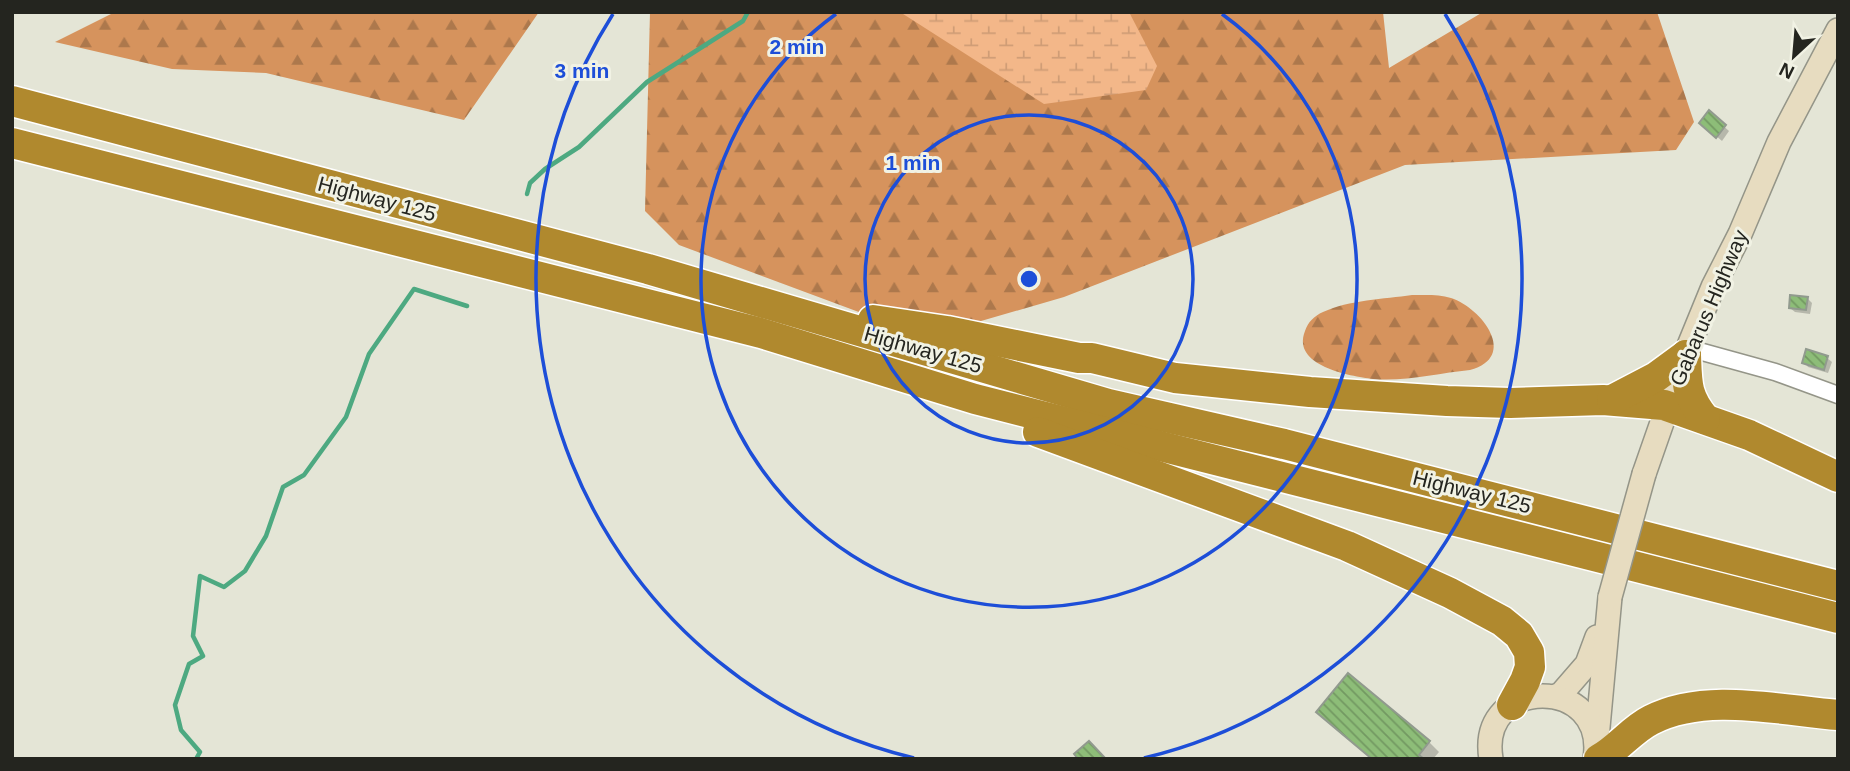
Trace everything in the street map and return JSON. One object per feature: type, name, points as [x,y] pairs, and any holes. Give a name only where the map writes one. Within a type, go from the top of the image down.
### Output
[{"type":"highway","points":[[12,82],[156,140]]},
{"type":"highway","name":"Highway 125","points":[[12,101],[648,269],[766,320],[975,399],[1838,618]]},
{"type":"highway","name":"Highway 125","points":[[12,143],[1284,444],[1838,586]]},
{"type":"highway","points":[[766,320],[947,331],[1079,358],[1092,358],[1175,378],[1215,383],[1447,401],[1612,401],[1668,406],[1776,446],[1838,477]]},
{"type":"highway","points":[[766,320],[1347,546],[1450,593],[1502,621],[1525,642],[1530,667],[1512,705]]},
{"type":"highway","points":[[1612,401],[1656,377],[1687,351]]},
{"type":"highway","points":[[1687,351],[1687,388],[1693,404],[1705,419]]},
{"type":"highway","points":[[1597,756],[1609,754],[1647,722],[1687,706],[1717,704],[1838,715]]},
{"type":"main road","name":"Gabarus Highway","points":[[1556,696],[1561,694],[1587,664],[1610,597],[1644,474],[1687,351],[1779,142],[1838,30]]},
{"type":"main road","name":"Gabarus Highway","points":[[1597,756],[1610,597]]},
{"type":"main road","points":[[1491,759],[1490,744],[1494,726],[1512,705],[1537,695],[1556,696],[1573,704],[1586,716],[1594,733],[1597,756]]},
{"type":"street","points":[[1687,351],[1775,372],[1838,395]]},
{"type":"green space","points":[[115,12],[539,12],[464,120],[266,73],[172,69],[55,42]]},
{"type":"green space","points":[[650,12],[1383,12],[1389,68],[1483,12],[1657,12],[1694,122],[1676,150],[1405,165],[1064,297],[926,337],[679,245],[645,211]]},
{"type":"green space","points":[[900,12],[1129,12],[1157,66],[1146,90],[1044,104]]},
{"type":"green space","points":[[1412,295],[1451,298],[1474,312],[1484,322],[1494,344],[1492,355],[1485,364],[1470,370],[1385,380],[1338,372],[1314,361],[1306,353],[1303,343],[1305,331],[1314,317],[1355,302]]},
{"type":"building","points":[[1709,110],[1726,125],[1716,138],[1699,123]]},
{"type":"building","points":[[1790,295],[1808,297],[1806,310],[1789,308]]},
{"type":"building","points":[[1806,349],[1828,356],[1824,370],[1802,363]]},
{"type":"building","points":[[1348,673],[1430,741],[1419,755],[1424,759],[1372,759],[1316,712]]},
{"type":"building","points":[[1089,741],[1106,759],[1078,759],[1074,754]]},
{"type":"waterway","points":[[527,194],[530,183],[545,169],[579,147],[647,82],[743,21],[748,12]]},
{"type":"waterway","points":[[196,759],[200,752],[181,730],[175,705],[189,664],[203,656],[193,636],[200,576],[224,587],[245,571],[266,536],[283,487],[304,475],[346,417],[369,354],[414,289],[467,306]]}]
